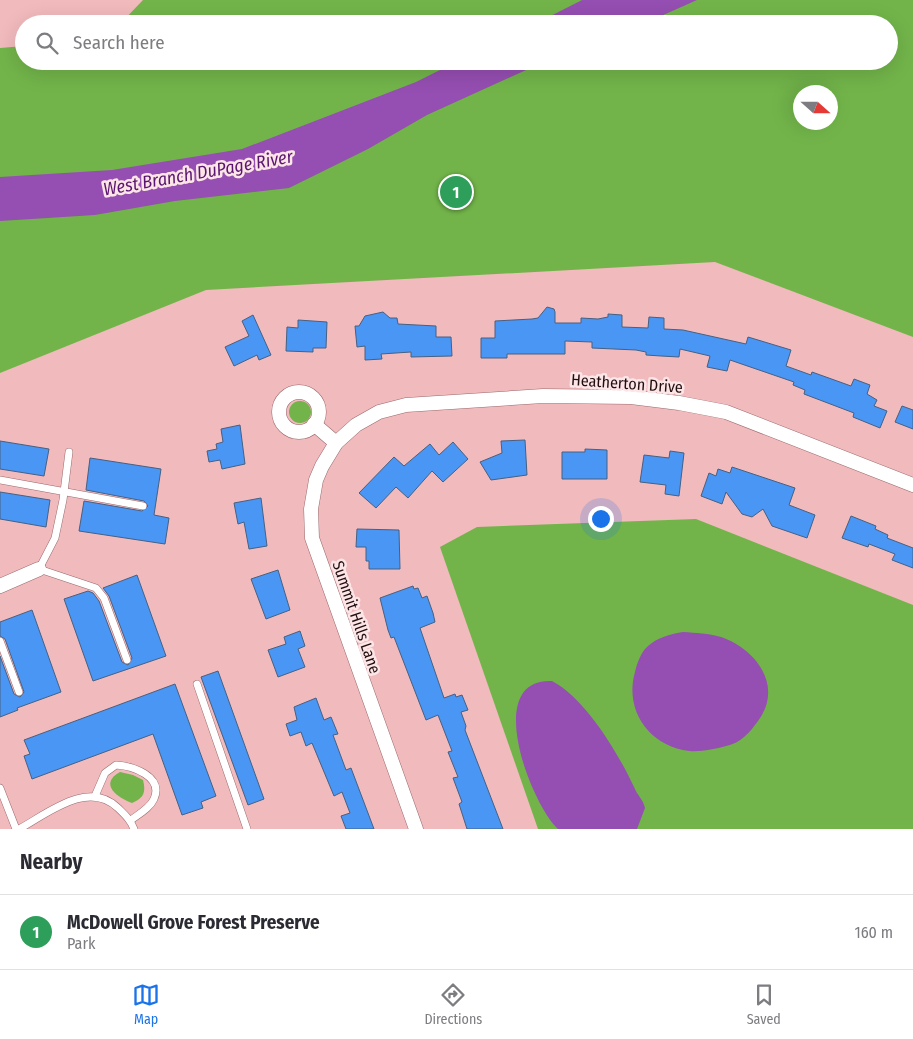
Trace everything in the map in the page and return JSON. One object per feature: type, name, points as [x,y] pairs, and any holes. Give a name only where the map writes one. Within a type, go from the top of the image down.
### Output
[{"type":"street","name":"Heatherton Drive","points":[[336,443],[356,425],[379,412],[406,405],[543,396],[631,398],[679,403],[726,412],[913,485]]},
{"type":"street","points":[[314,424],[336,443]]},
{"type":"street","name":"Summit Hills Lane","points":[[336,443],[316,480],[311,508],[312,538],[362,684],[416,829]]},
{"type":"street","points":[[0,586],[39,569]]},
{"type":"lane","points":[[69,452],[55,538],[39,569],[96,588],[104,598],[127,660]]},
{"type":"lane","points":[[0,480],[143,506]]},
{"type":"lane","points":[[0,641],[19,692]]},
{"type":"lane","points":[[197,684],[247,829]]},
{"type":"lane","points":[[95,796],[105,773],[116,765],[131,766],[148,775],[155,786],[154,798],[147,808],[131,820]]},
{"type":"lane","points":[[0,788],[18,829],[80,796],[95,796],[114,804],[131,820],[134,829]]},
{"type":"green space","points":[[143,0],[913,0],[913,337],[715,262],[206,290],[0,373],[0,48],[15,47],[15,70],[898,70],[898,15],[129,15]]},
{"type":"green space","points":[[300,401],[308,404],[311,412],[308,420],[300,423],[292,420],[289,412],[292,404]]},
{"type":"green space","points":[[696,519],[913,605],[913,829],[538,829],[440,547],[477,527]]},
{"type":"green space","points":[[120,772],[143,780],[142,797],[132,803],[116,794],[110,786],[111,781]]},
{"type":"water","points":[[582,0],[697,0],[663,15],[553,15]]},
{"type":"water","name":"West Branch DuPage River","points":[[440,70],[526,70],[427,115],[368,149],[289,188],[175,201],[95,215],[0,221],[0,177],[112,170],[242,149],[416,82]]},
{"type":"water","points":[[683,632],[721,637],[734,643],[745,650],[762,670],[767,682],[768,695],[765,708],[752,729],[731,745],[703,751],[675,748],[651,734],[637,712],[633,700],[633,686],[641,654],[656,640]]},
{"type":"water","points":[[552,681],[577,700],[589,713],[610,743],[645,808],[637,829],[558,829],[547,815],[536,795],[526,770],[519,744],[516,720],[520,699],[531,685]]},
{"type":"building","points":[[547,307],[554,309],[555,323],[581,323],[581,318],[598,319],[608,317],[608,314],[622,315],[622,327],[648,328],[649,317],[664,318],[664,329],[683,330],[746,344],[748,337],[791,350],[786,366],[811,375],[812,372],[851,386],[854,379],[870,385],[867,394],[877,400],[874,406],[887,411],[880,428],[853,417],[854,413],[804,394],[805,390],[793,385],[794,382],[730,360],[727,371],[707,367],[710,356],[680,349],[679,357],[646,355],[646,352],[636,350],[592,348],[592,342],[565,341],[565,354],[507,354],[507,358],[481,358],[481,338],[495,338],[495,321],[538,318]]},
{"type":"building","points":[[383,312],[390,318],[397,318],[398,324],[436,326],[436,337],[451,337],[452,356],[411,357],[411,352],[381,354],[382,359],[365,360],[365,346],[357,347],[355,326],[359,326],[365,316]]},
{"type":"building","points":[[253,315],[271,355],[259,360],[257,355],[234,366],[225,347],[249,336],[242,321]]},
{"type":"building","points":[[298,320],[327,322],[326,348],[313,348],[313,352],[286,351],[287,327],[298,328]]},
{"type":"building","points":[[902,406],[913,410],[913,429],[895,422]]},
{"type":"building","points":[[240,425],[245,464],[222,469],[220,460],[209,462],[207,451],[217,449],[216,444],[223,442],[221,429]]},
{"type":"building","points":[[525,440],[527,475],[491,480],[480,462],[502,453],[501,441]]},
{"type":"building","points":[[0,441],[49,449],[44,476],[0,469]]},
{"type":"building","points":[[453,442],[468,459],[443,482],[432,471],[408,498],[396,487],[376,508],[359,493],[394,457],[404,466],[430,444],[439,455]]},
{"type":"building","points":[[585,449],[607,450],[607,479],[562,479],[562,452],[585,452]]},
{"type":"building","points":[[670,451],[684,453],[679,496],[665,494],[666,485],[640,482],[644,455],[669,458]]},
{"type":"building","points":[[90,458],[161,469],[154,515],[169,518],[165,544],[79,531],[84,501],[142,511],[148,506],[144,501],[86,490]]},
{"type":"building","points":[[732,467],[795,488],[789,505],[815,515],[807,538],[772,526],[763,509],[752,517],[742,514],[726,492],[722,504],[701,496],[709,473],[716,476],[718,469],[730,473]]},
{"type":"building","points":[[0,492],[50,500],[46,527],[0,519]]},
{"type":"building","points":[[261,498],[267,546],[249,549],[244,522],[238,524],[234,503]]},
{"type":"building","points":[[851,516],[876,526],[875,529],[888,535],[887,538],[913,548],[913,568],[892,560],[895,554],[869,544],[868,547],[842,538]]},
{"type":"building","points":[[357,529],[399,530],[400,569],[369,569],[369,561],[366,561],[366,547],[356,547]]},
{"type":"building","points":[[278,570],[290,610],[266,619],[251,579]]},
{"type":"building","points":[[137,575],[166,656],[93,681],[64,599],[88,591],[93,593],[99,601],[122,662],[128,665],[132,658],[109,596],[103,588]]},
{"type":"building","points":[[413,586],[414,589],[418,588],[422,598],[427,596],[433,613],[435,622],[420,628],[444,698],[455,694],[456,697],[462,695],[468,710],[461,712],[466,726],[465,730],[503,829],[467,829],[459,804],[462,802],[453,778],[458,777],[448,752],[452,751],[438,715],[426,720],[394,637],[391,638],[388,630],[380,598]]},
{"type":"building","points":[[32,610],[61,692],[17,708],[18,710],[0,717],[0,656],[14,694],[20,697],[24,692],[5,639],[0,636],[0,622]]},
{"type":"building","points":[[300,631],[305,646],[298,649],[305,667],[278,677],[268,650],[286,644],[284,637]]},
{"type":"building","points":[[218,671],[264,799],[248,805],[201,677]]},
{"type":"building","points":[[175,684],[216,796],[201,802],[203,808],[182,815],[153,734],[32,779],[24,756],[30,754],[24,740]]},
{"type":"building","points":[[316,698],[324,720],[331,717],[338,734],[333,735],[346,770],[351,768],[374,829],[346,829],[341,816],[350,813],[342,792],[334,796],[312,743],[306,746],[301,732],[290,736],[286,724],[297,720],[294,707]]},
{"type":"place","name":"McDowell Grove Forest Preserve","points":[[456,192]]}]
